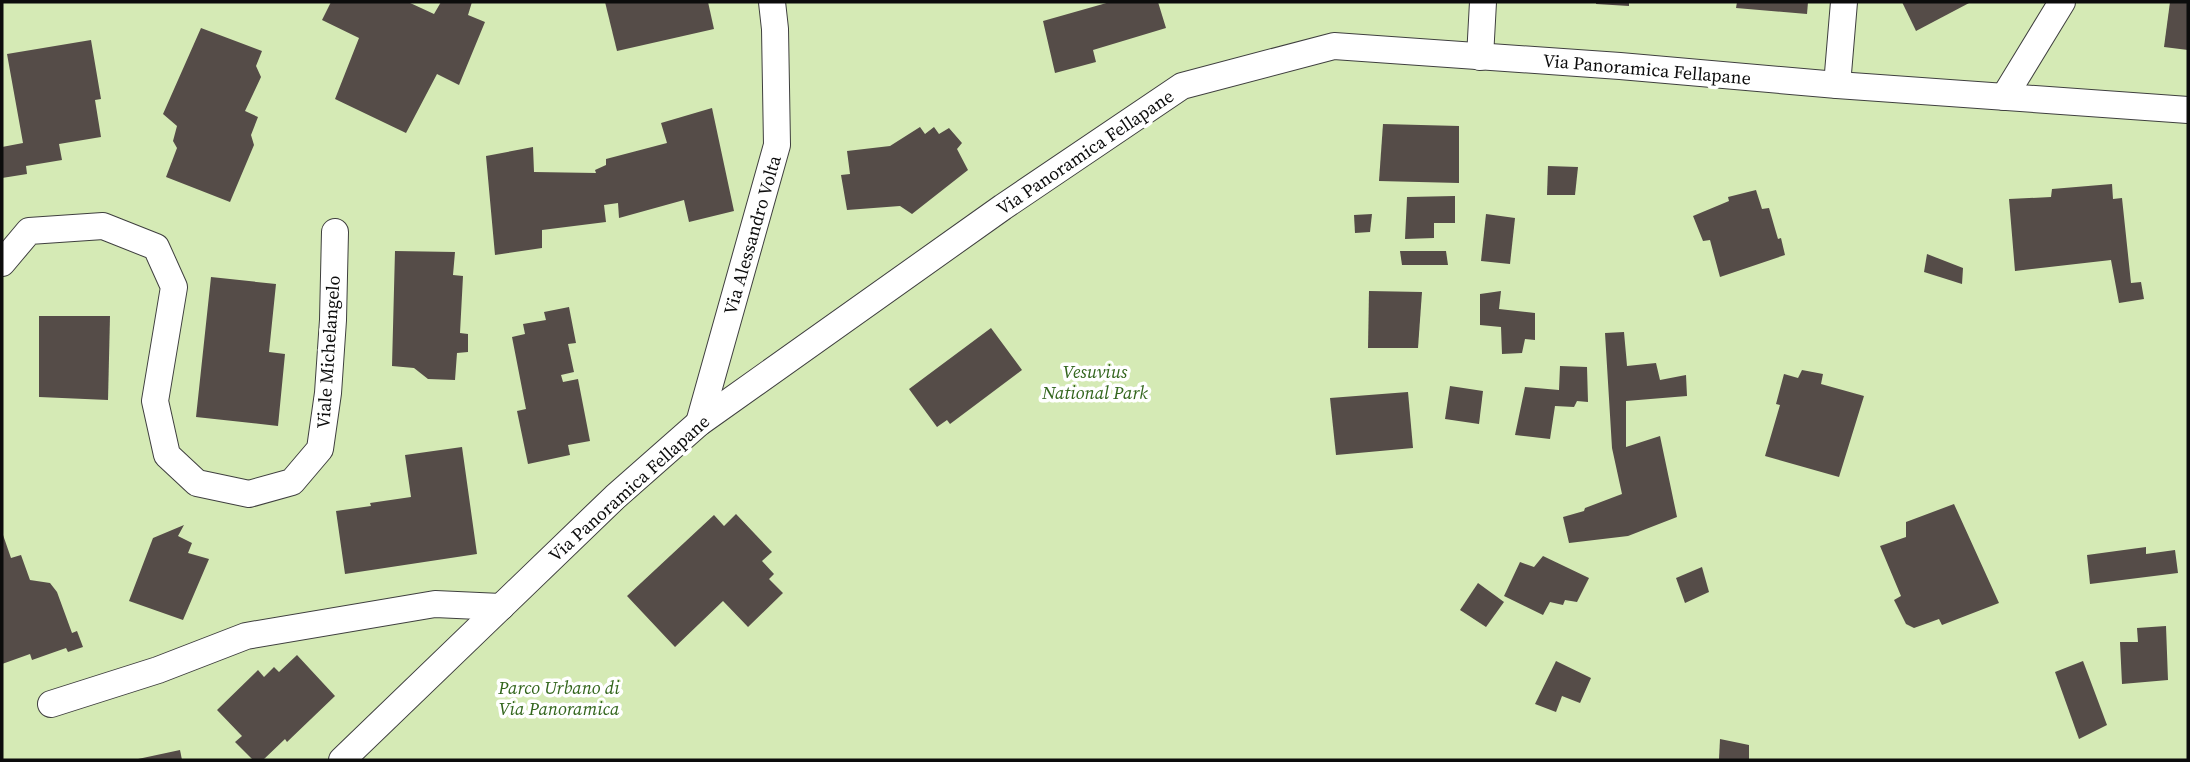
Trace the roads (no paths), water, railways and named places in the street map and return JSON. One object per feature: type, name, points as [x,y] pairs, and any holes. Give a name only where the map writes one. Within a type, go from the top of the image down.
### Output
[{"type":"street","name":"Via Alessandro Volta","points":[[699,423],[777,145],[772,2]]},
{"type":"street","points":[[1480,57],[1483,2]]},
{"type":"street","points":[[1837,85],[1844,2]]},
{"type":"street","points":[[2004,97],[2062,2]]},
{"type":"street","name":"Via Panoramica Fellapane","points":[[342,760],[615,496],[699,423],[1003,207],[1182,86],[1334,46],[2188,110]]},
{"type":"street","name":"Viale Michelangelo","points":[[2,263],[29,231],[103,226],[156,247],[174,287],[155,401],[167,455],[197,483],[249,494],[292,482],[320,449],[328,393],[335,232]]},
{"type":"street","points":[[51,704],[158,670],[247,636],[435,604],[501,607]]},
{"type":"park label","name":"Vesuvius National Park","points":[[1095,381]]},
{"type":"park label","name":"Parco Urbano di Via Panoramica","points":[[559,697]]}]
